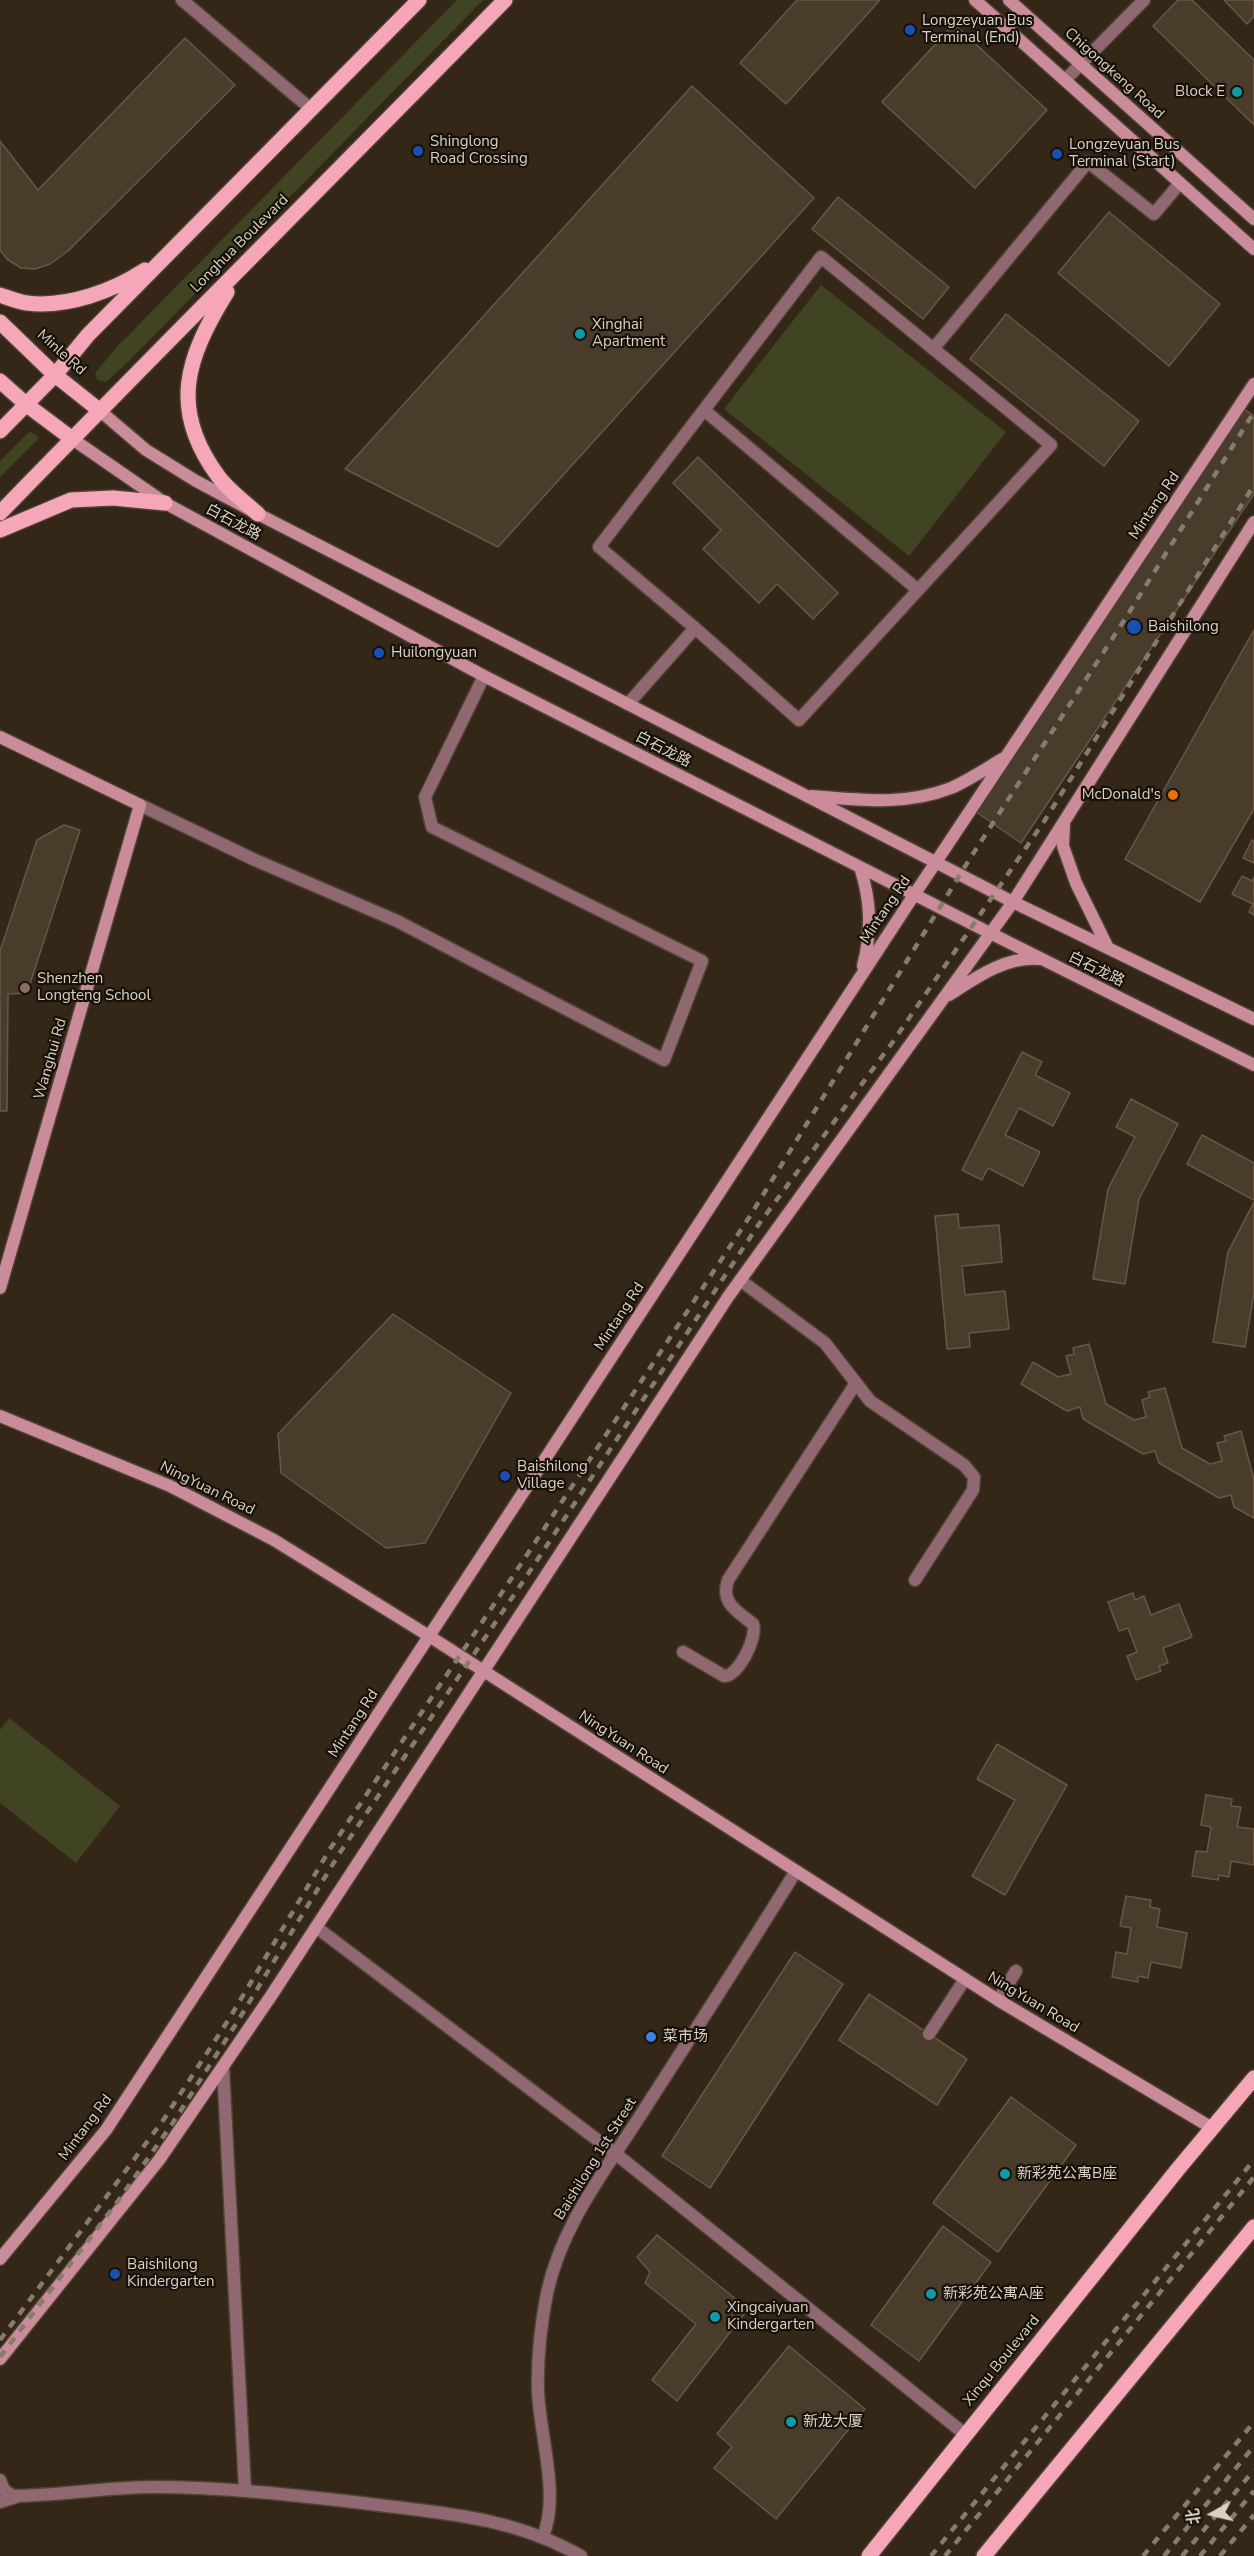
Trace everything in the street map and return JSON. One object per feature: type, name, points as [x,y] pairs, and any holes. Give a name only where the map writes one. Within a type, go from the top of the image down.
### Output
[{"type":"main road","points":[[0,431],[56,375],[88,335],[419,0]]},
{"type":"main road","name":"Longhua Boulevard","points":[[0,513],[71,438],[239,272],[505,0]]},
{"type":"main road","points":[[975,0],[1254,249]]},
{"type":"main road","name":"Chigongkeng Road","points":[[1009,0],[1254,219]]},
{"type":"main road","points":[[0,295],[27,303],[52,303],[80,298],[108,290],[165,257]]},
{"type":"main road","points":[[239,272],[204,330],[192,360],[187,387],[193,432],[205,456],[219,477],[258,514]]},
{"type":"main road","name":"Minle Rd","points":[[0,322],[56,375],[99,410]]},
{"type":"main road","points":[[0,381],[27,405],[71,438]]},
{"type":"main road","name":"Mintang Rd","points":[[0,2259],[106,2130],[859,978],[1254,384]]},
{"type":"main road","name":"白石龙路","points":[[99,410],[146,450],[196,481],[258,514],[1013,902],[1254,1019]]},
{"type":"main road","name":"白石龙路","points":[[71,438],[165,503],[484,676],[1254,1065]]},
{"type":"main road","points":[[0,530],[71,500],[113,498],[165,503]]},
{"type":"main road","points":[[0,2359],[159,2160],[223,2067],[740,1280],[1013,902],[1254,522]]},
{"type":"main road","points":[[0,737],[140,804]]},
{"type":"main road","points":[[806,795],[883,802],[921,798],[953,787],[1008,756]]},
{"type":"main road","name":"Wanghui Rd","points":[[0,1288],[140,804]]},
{"type":"main road","points":[[1064,821],[1063,846],[1066,856],[1076,884],[1108,948]]},
{"type":"main road","points":[[859,978],[868,945],[870,914],[868,892],[860,867]]},
{"type":"main road","points":[[943,999],[983,972],[1004,963],[1028,958],[1041,959]]},
{"type":"main road","name":"NingYuan Road","points":[[0,1416],[170,1486],[274,1540],[429,1636],[998,2000],[1212,2128]]},
{"type":"main road","name":"Xinqu Boulevard","points":[[870,2556],[1254,2078]]},
{"type":"main road","points":[[984,2556],[1254,2229]]},
{"type":"street","points":[[182,0],[311,109]]},
{"type":"street","points":[[1065,80],[1144,0]]},
{"type":"street","points":[[933,349],[1088,162],[1154,214],[1180,183]]},
{"type":"street","points":[[821,257],[1051,445],[799,720],[599,547],[704,410],[821,257]]},
{"type":"street","points":[[704,410],[918,590]]},
{"type":"street","points":[[628,704],[694,628]]},
{"type":"street","points":[[140,804],[255,860],[397,921],[664,1060],[702,962],[432,827],[425,797],[484,676]]},
{"type":"street","points":[[740,1280],[825,1343],[870,1401],[964,1465],[974,1477],[973,1490],[915,1580]]},
{"type":"street","points":[[683,1652],[724,1676],[729,1677],[735,1672],[754,1638],[755,1629],[753,1624],[728,1603],[725,1592],[728,1580],[856,1383]]},
{"type":"street","name":"Baishilong 1st Street","points":[[543,2536],[549,2522],[549,2502],[538,2391],[547,2293],[568,2229],[796,1871]]},
{"type":"street","points":[[316,1927],[616,2154],[966,2435]]},
{"type":"street","points":[[998,2000],[1016,1971]]},
{"type":"street","points":[[929,2034],[965,1979]]},
{"type":"street","points":[[223,2067],[245,2490]]},
{"type":"street","points":[[0,2480],[4,2490],[9,2494],[154,2487],[245,2490],[492,2520],[543,2536],[581,2556]]},
{"type":"street","points":[[0,2502],[23,2495]]},
{"type":"green space","points":[[457,0],[483,0],[128,362],[106,382],[97,380],[95,373],[115,349]]},
{"type":"green space","points":[[821,285],[1006,432],[909,556],[724,409]]},
{"type":"green space","points":[[30,431],[39,438],[0,477],[0,461]]},
{"type":"green space","points":[[9,1718],[120,1806],[76,1863],[0,1803],[0,1730]]},
{"type":"building","points":[[797,0],[880,0],[786,104],[740,63]]},
{"type":"building","name":"Block E","points":[[1178,0],[1192,0],[1254,60],[1254,125],[1153,26]]},
{"type":"building","points":[[1224,0],[1254,0],[1254,16],[1247,24]]},
{"type":"building","points":[[954,24],[1047,110],[975,188],[882,102]]},
{"type":"building","points":[[185,38],[235,85],[68,251],[50,264],[35,269],[21,268],[7,259],[0,250],[0,141],[38,190]]},
{"type":"building","name":"Xinghai Apartment","points":[[692,86],[814,198],[498,547],[345,469]]},
{"type":"building","points":[[838,197],[949,287],[923,319],[812,229]]},
{"type":"building","points":[[1109,212],[1220,304],[1169,366],[1058,273]]},
{"type":"building","points":[[1006,314],[1139,421],[1104,466],[970,359]]},
{"type":"building","name":"Baishilong","points":[[1244,409],[1254,416],[1254,494],[1021,843],[976,812]]},
{"type":"building","points":[[698,457],[838,593],[813,619],[777,584],[759,603],[703,549],[721,530],[673,483]]},
{"type":"building","points":[[1254,630],[1254,809],[1200,902],[1125,859]]},
{"type":"building","points":[[64,825],[80,830],[27,993],[8,994],[7,1111],[0,1111],[0,951],[37,840]]},
{"type":"building","points":[[1252,840],[1254,841],[1254,863],[1243,858]]},
{"type":"building","points":[[1242,876],[1252,881],[1254,877],[1254,915],[1249,912],[1253,904],[1232,894]]},
{"type":"building","points":[[1022,1052],[1042,1062],[1035,1075],[1070,1093],[1053,1126],[1019,1108],[1005,1135],[1040,1152],[1023,1186],[988,1168],[982,1180],[962,1170]]},
{"type":"building","points":[[1131,1099],[1178,1124],[1139,1199],[1125,1284],[1093,1279],[1108,1189],[1135,1137],[1116,1127]]},
{"type":"building","points":[[1202,1135],[1254,1163],[1254,1200],[1187,1164]]},
{"type":"building","points":[[1254,1202],[1254,1293],[1245,1347],[1213,1342],[1228,1252]]},
{"type":"building","points":[[958,1214],[959,1228],[999,1225],[1002,1262],[962,1266],[965,1295],[1005,1291],[1009,1329],[969,1333],[970,1347],[947,1349],[935,1216]]},
{"type":"building","points":[[393,1314],[511,1393],[425,1543],[386,1548],[281,1473],[278,1434]]},
{"type":"building","points":[[1089,1344],[1106,1404],[1134,1420],[1146,1417],[1142,1400],[1150,1397],[1148,1392],[1165,1388],[1182,1448],[1210,1464],[1222,1461],[1217,1443],[1226,1441],[1224,1436],[1241,1431],[1254,1480],[1254,1518],[1234,1507],[1231,1495],[1219,1498],[1159,1463],[1155,1451],[1143,1454],[1083,1419],[1080,1407],[1067,1411],[1021,1384],[1033,1362],[1058,1377],[1071,1374],[1066,1356],[1074,1354],[1073,1348]]},
{"type":"building","points":[[1133,1593],[1135,1600],[1144,1596],[1151,1615],[1179,1604],[1192,1637],[1163,1648],[1168,1663],[1159,1666],[1161,1671],[1136,1680],[1127,1656],[1137,1652],[1128,1628],[1119,1631],[1108,1602]]},
{"type":"building","points":[[997,1744],[1067,1785],[1005,1895],[972,1876],[1015,1800],[977,1779]]},
{"type":"building","points":[[1206,1795],[1232,1799],[1231,1806],[1241,1807],[1237,1827],[1254,1829],[1254,1865],[1231,1861],[1229,1877],[1219,1875],[1218,1880],[1192,1876],[1196,1851],[1207,1852],[1211,1827],[1201,1825]]},
{"type":"building","points":[[1126,1896],[1151,1900],[1150,1907],[1160,1909],[1157,1927],[1187,1933],[1181,1968],[1151,1962],[1148,1978],[1138,1976],[1138,1982],[1112,1977],[1116,1952],[1127,1954],[1131,1928],[1120,1926]]},
{"type":"building","points":[[795,1952],[843,1984],[710,2188],[662,2156]]},
{"type":"building","points":[[869,1994],[967,2059],[937,2105],[839,2040]]},
{"type":"building","name":"新彩苑公寓B座","points":[[1011,2097],[1076,2145],[998,2252],[933,2203]]},
{"type":"building","name":"新彩苑公寓A座","points":[[943,2226],[991,2262],[919,2361],[871,2325]]},
{"type":"building","name":"Xingcaiyuan Kindergarten","points":[[657,2235],[748,2309],[677,2401],[652,2380],[696,2324],[645,2283],[650,2272],[637,2257]]},
{"type":"building","name":"新龙大厦","points":[[789,2346],[865,2409],[776,2519],[714,2468],[732,2447],[717,2434]]},
{"type":"railway","points":[[0,2340],[164,2119],[229,2019],[330,1849],[750,1216],[969,860],[1125,619],[1254,412]]},
{"type":"railway","points":[[0,2357],[118,2201],[172,2124],[236,2024],[339,1854],[522,1583],[759,1224],[892,1043],[1045,820],[1254,485]]},
{"type":"railway","points":[[931,2556],[1254,2160]]},
{"type":"railway","points":[[945,2556],[1254,2177]]},
{"type":"railway","points":[[1143,2556],[1254,2422]]},
{"type":"railway","points":[[1164,2556],[1254,2446]]},
{"type":"railway","points":[[1182,2556],[1254,2470]]},
{"type":"railway","points":[[1200,2556],[1254,2491]]},
{"type":"railway","points":[[1220,2556],[1254,2515]]},
{"type":"place","name":"Longzeyuan Bus Terminal (End)","points":[[910,30]]},
{"type":"place","name":"Block E","points":[[1237,92]]},
{"type":"place","name":"Shinglong Road Crossing","points":[[418,151]]},
{"type":"place","name":"Longzeyuan Bus Terminal (Start)","points":[[1057,154]]},
{"type":"place","name":"Xinghai Apartment","points":[[580,334]]},
{"type":"place","name":"Baishilong","points":[[1134,627]]},
{"type":"place","name":"Huilongyuan","points":[[379,653]]},
{"type":"place","name":"McDonald's","points":[[1173,795]]},
{"type":"place","name":"Shenzhen Longteng School","points":[[25,988]]},
{"type":"place","name":"Baishilong Village","points":[[505,1476]]},
{"type":"place","name":"菜市场","points":[[651,2037]]},
{"type":"place","name":"新彩苑公寓B座","points":[[1005,2174]]},
{"type":"place","name":"Baishilong Kindergarten","points":[[115,2274]]},
{"type":"place","name":"新彩苑公寓A座","points":[[931,2294]]},
{"type":"place","name":"Xingcaiyuan Kindergarten","points":[[715,2317]]},
{"type":"place","name":"新龙大厦","points":[[791,2422]]}]
